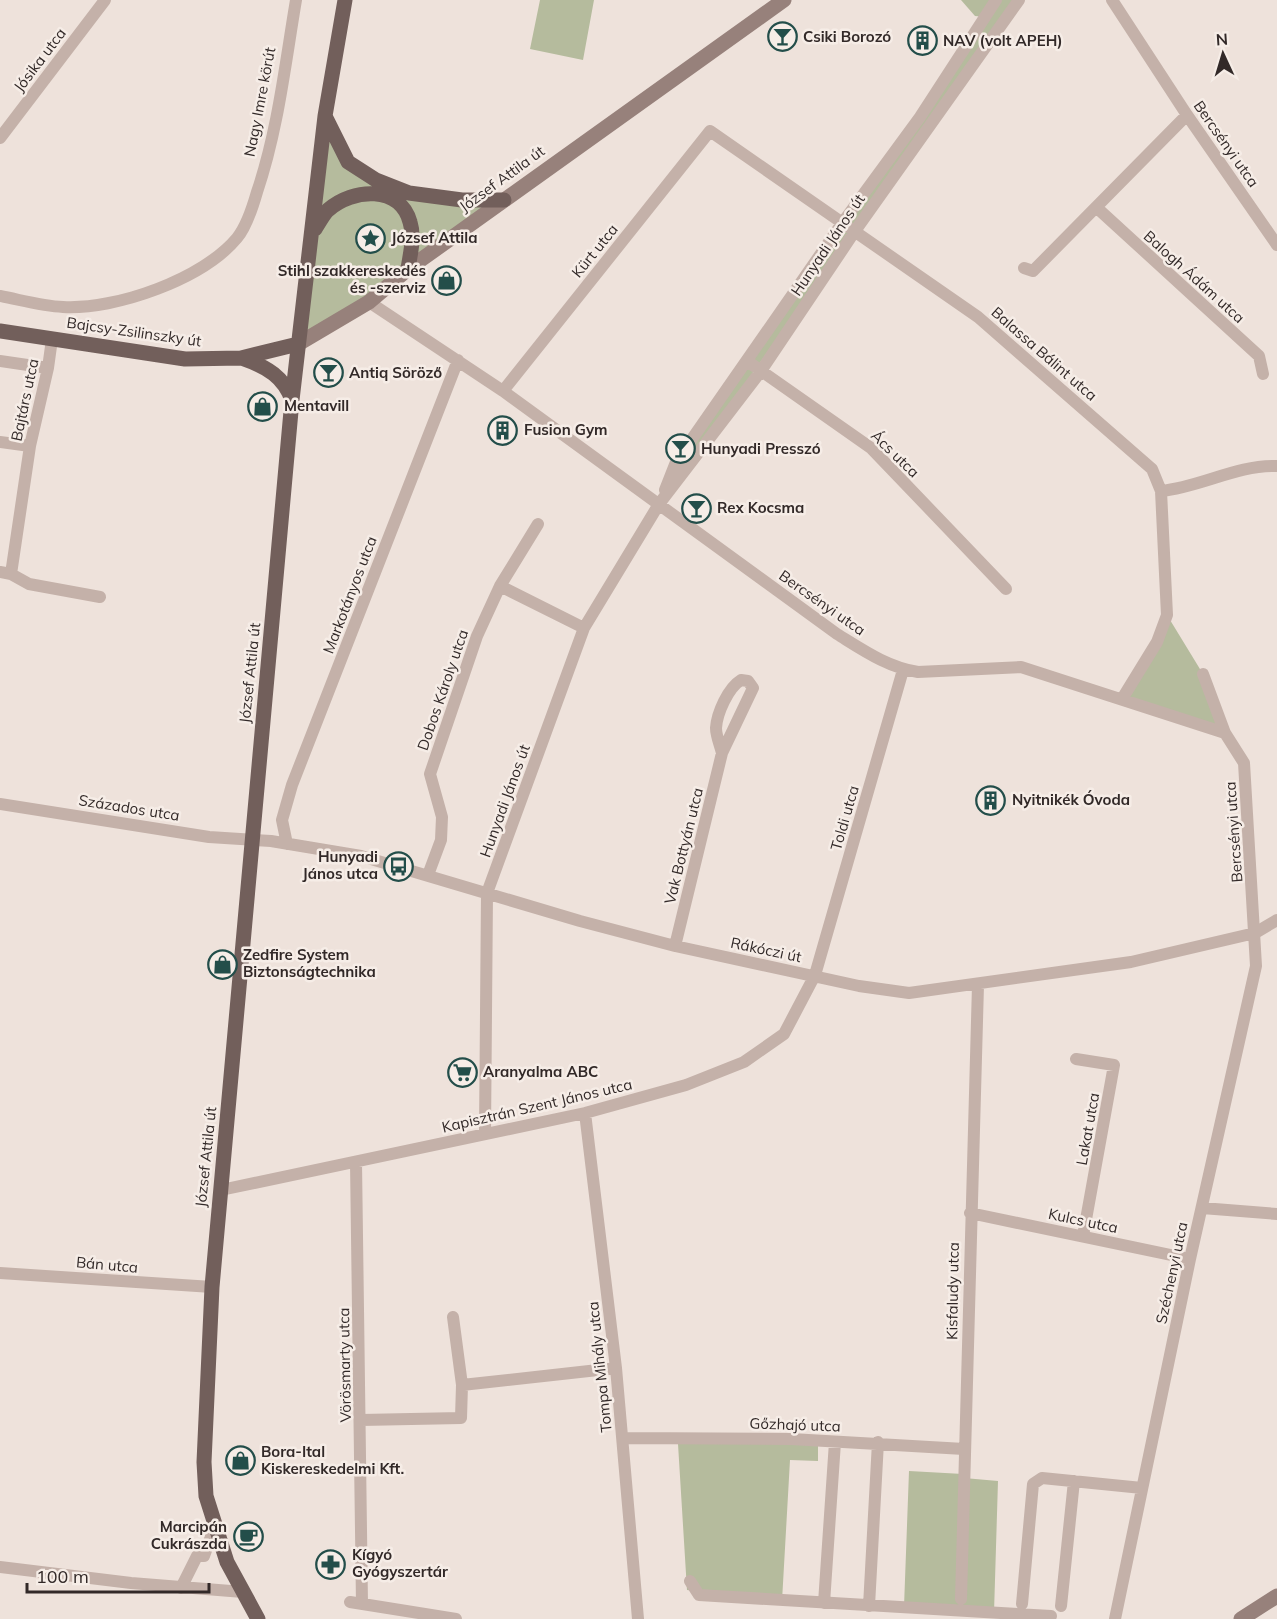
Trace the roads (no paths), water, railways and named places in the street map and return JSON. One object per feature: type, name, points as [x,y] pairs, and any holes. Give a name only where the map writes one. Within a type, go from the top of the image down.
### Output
[{"type":"main road","points":[[298,344],[325,116],[344,0]]},
{"type":"main road","points":[[325,116],[348,162],[376,180],[409,193],[462,200],[504,200]]},
{"type":"main road","points":[[313,231],[327,211],[355,195],[377,193],[390,198],[404,209],[410,221],[413,237],[408,269]]},
{"type":"main road","name":"Bajcsy-Zsilinszky út","points":[[0,331],[185,359],[240,358],[298,344]]},
{"type":"main road","name":"József Attila út","points":[[258,1619],[227,1562],[214,1528],[206,1496],[204,1462],[212,1287],[298,344]]},
{"type":"main road","points":[[240,358],[263,365],[276,375],[288,388],[292,400]]},
{"type":"street","name":"Jósika utca","points":[[0,138],[105,0]]},
{"type":"street","name":"Nagy Imre körút","points":[[0,296],[64,307],[117,301],[166,287],[204,266],[237,238],[253,205],[272,148],[296,0]]},
{"type":"street","name":"József Attila út","points":[[298,344],[369,302],[408,269],[784,0]]},
{"type":"street","name":"Hunyadi János út","points":[[659,504],[676,462],[843,222],[920,117],[996,0]]},
{"type":"street","name":"Hunyadi János út","points":[[484,1134],[487,893],[584,628],[659,504],[761,371],[855,231],[1019,0]]},
{"type":"street","name":"Bercsényi utca","points":[[1112,0],[1187,115],[1277,245]]},
{"type":"street","points":[[1024,268],[1033,271],[1187,115]]},
{"type":"street","name":"Balassa Bálint utca","points":[[710,131],[978,317],[1152,469],[1161,491],[1167,615],[1157,642],[1122,699]]},
{"type":"street","name":"Kürt utca","points":[[503,391],[710,131]]},
{"type":"street","name":"Balogh Ádám utca","points":[[1096,207],[1259,356],[1263,374]]},
{"type":"street","name":"Bercsényi utca","points":[[369,302],[503,391],[837,634],[874,657],[903,670],[938,673],[1021,667],[1226,734]]},
{"type":"street","name":"Bajtárs utca","points":[[6,573],[52,339]]},
{"type":"street","name":"Markotányos utca","points":[[287,844],[282,820],[292,784],[458,360]]},
{"type":"street","points":[[0,361],[48,368]]},
{"type":"street","name":"Ács utca","points":[[747,361],[871,448],[1006,590]]},
{"type":"street","points":[[0,442],[30,446]]},
{"type":"street","points":[[1161,491],[1187,489],[1225,473],[1277,466]]},
{"type":"street","name":"Dobos Károly utca","points":[[428,875],[441,840],[442,818],[430,774],[477,636],[500,586],[538,524]]},
{"type":"street","points":[[6,573],[29,584],[99,597]]},
{"type":"street","points":[[500,586],[584,628]]},
{"type":"street","name":"Toldi utca","points":[[815,975],[903,670]]},
{"type":"street","name":"Bercsényi utca","points":[[1203,674],[1226,734],[1244,763],[1255,933]]},
{"type":"street","name":"Vak Bottyán utca","points":[[675,946],[722,753],[753,688],[748,681],[741,680],[734,684],[725,700],[716,729],[722,753]]},
{"type":"street","name":"Százados utca","points":[[0,804],[209,837],[252,840]]},
{"type":"street","name":"Rákóczi út","points":[[252,840],[361,856],[675,946],[859,986],[909,993],[1131,962],[1255,933],[1277,920]]},
{"type":"street","name":"Széchenyi utca","points":[[1115,1619],[1190,1259],[1256,966],[1255,933]]},
{"type":"street","name":"Kapisztrán Szent János utca","points":[[221,1190],[585,1113],[686,1085],[744,1062],[784,1034],[815,975]]},
{"type":"street","name":"Kisfaludy utca","points":[[961,1599],[978,985]]},
{"type":"street","name":"Lakat utca","points":[[1076,1059],[1114,1065],[1083,1236]]},
{"type":"street","name":"Tompa Mihály utca","points":[[585,1113],[624,1438],[638,1619]]},
{"type":"street","name":"Vörösmarty utca","points":[[356,1162],[361,1420],[356,1603],[456,1619]]},
{"type":"street","points":[[1202,1208],[1277,1214]]},
{"type":"street","name":"Kulcs utca","points":[[970,1213],[1190,1259]]},
{"type":"street","name":"Bán utca","points":[[0,1273],[212,1287]]},
{"type":"street","points":[[361,1420],[460,1418],[462,1385],[453,1317]]},
{"type":"street","points":[[462,1385],[616,1368]]},
{"type":"street","name":"Gőzhajó utca","points":[[624,1438],[791,1439],[878,1442],[964,1449]]},
{"type":"street","points":[[824,1603],[836,1442]]},
{"type":"street","points":[[869,1605],[878,1442]]},
{"type":"street","points":[[1022,1604],[1033,1484],[1042,1478],[1142,1488]]},
{"type":"street","points":[[1061,1606],[1074,1481]]},
{"type":"street","points":[[181,1588],[197,1556],[204,1556],[214,1528]]},
{"type":"street","points":[[0,1567],[181,1588],[243,1592]]},
{"type":"street","points":[[690,1581],[699,1595],[1051,1616]]},
{"type":"street","points":[[1241,1619],[1277,1596]]},
{"type":"place","name":"Csiki Borozó","points":[[782,37]]},
{"type":"place","name":"NAV (volt APEH)","points":[[922,41]]},
{"type":"place","name":"József Attila","points":[[370,238]]},
{"type":"place","name":"Stihl szakkereskedés és -szerviz","points":[[447,280]]},
{"type":"place","name":"Antiq Söröző","points":[[328,373]]},
{"type":"place","name":"Mentavill","points":[[263,406]]},
{"type":"place","name":"Fusion Gym","points":[[503,430]]},
{"type":"place","name":"Hunyadi Presszó","points":[[680,449]]},
{"type":"place","name":"Rex Kocsma","points":[[696,508]]},
{"type":"place","name":"Nyitnikék Óvoda","points":[[991,800]]},
{"type":"place","name":"Hunyadi János utca","points":[[399,866]]},
{"type":"place","name":"Zedfire System Biztonságtechnika","points":[[222,964]]},
{"type":"place","name":"Aranyalma ABC","points":[[462,1072]]},
{"type":"place","name":"Bora-Ital Kiskereskedelmi Kft.","points":[[240,1461]]},
{"type":"place","name":"Marcipán Cukrászda","points":[[248,1536]]},
{"type":"place","name":"Kígyó Gyógyszertár","points":[[331,1564]]}]
